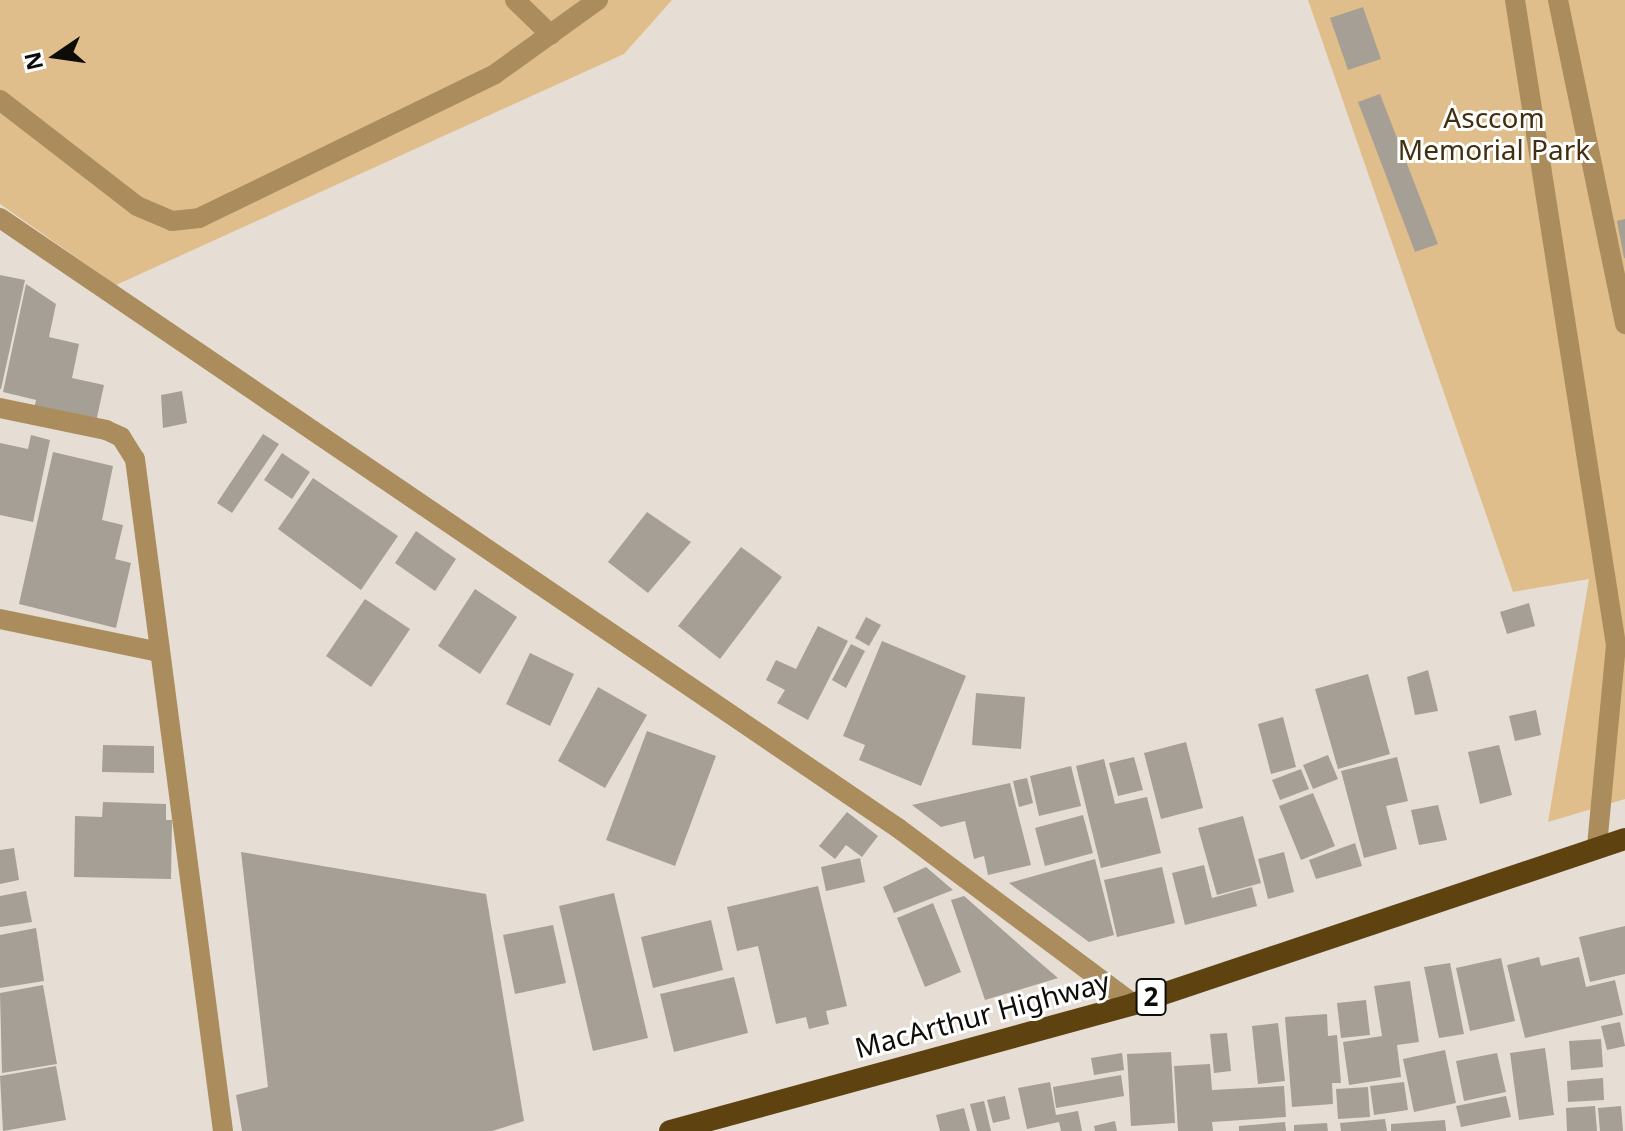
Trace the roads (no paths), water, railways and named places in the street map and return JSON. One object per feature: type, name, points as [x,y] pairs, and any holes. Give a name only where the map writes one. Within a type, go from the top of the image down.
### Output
[{"type":"highway","name":"MacArthur Highway","points":[[670,1131],[1133,1004],[1625,839]]},
{"type":"street","points":[[515,0],[551,35]]},
{"type":"street","points":[[0,100],[137,206],[172,221],[199,218],[495,74],[598,0]]},
{"type":"street","points":[[1515,0],[1620,644],[1597,847]]},
{"type":"street","points":[[1558,0],[1625,324]]},
{"type":"street","points":[[0,218],[898,828],[1133,1004]]},
{"type":"street","points":[[0,408],[106,430],[130,446],[223,1131]]},
{"type":"street","points":[[0,619],[159,652]]},
{"type":"park label","name":"Asccom Memorial Park","points":[[1494,133]]}]
